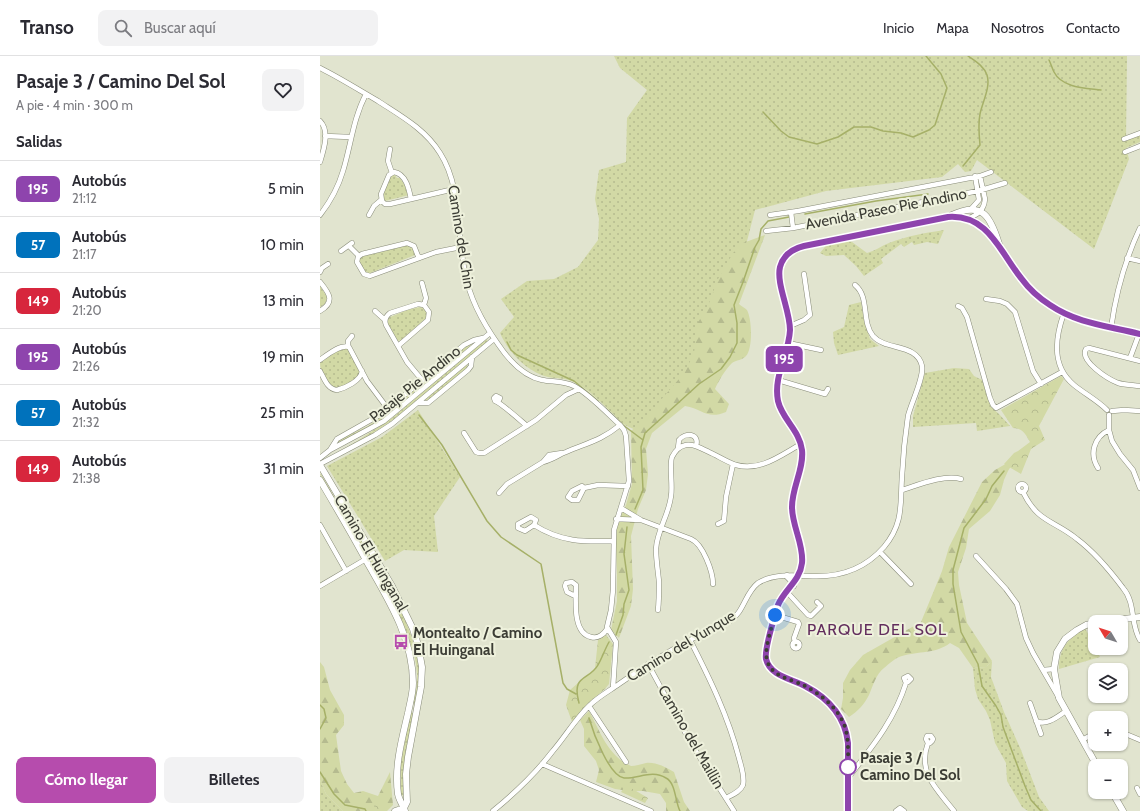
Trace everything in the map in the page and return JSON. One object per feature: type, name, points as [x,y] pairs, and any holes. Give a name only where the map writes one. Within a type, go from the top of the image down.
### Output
[{"type":"street","name":"Camino del Chin","points":[[320,68],[366,94],[414,124],[427,137],[444,159],[452,178],[465,275],[470,293],[490,333],[509,358],[530,376],[542,380],[571,385],[579,390],[624,430],[626,436],[629,475],[628,486],[616,519],[613,540],[613,590],[608,629]]},
{"type":"street","points":[[320,215],[331,200],[338,185],[343,171],[356,116],[366,94]]},
{"type":"street","points":[[320,121],[325,127],[326,136],[321,152],[320,162]]},
{"type":"street","points":[[1124,139],[1140,133]]},
{"type":"street","points":[[326,136],[350,137]]},
{"type":"street","points":[[1125,152],[1140,146]]},
{"type":"street","points":[[390,149],[388,161],[392,173]]},
{"type":"street","name":"Avenida Paseo Pie Andino","points":[[770,215],[977,176],[991,172]]},
{"type":"street","points":[[392,173],[387,178],[380,194],[384,203],[388,204],[454,189]]},
{"type":"street","points":[[392,173],[397,173],[403,177],[412,199]]},
{"type":"street","points":[[948,217],[967,218],[975,216],[980,212],[985,202],[977,176]]},
{"type":"street","name":"Avenida Paseo Pie Andino","points":[[766,231],[793,228],[981,190],[1005,183]]},
{"type":"street","points":[[848,811],[847,738],[845,728],[839,715],[832,706],[818,694],[805,686],[777,674],[768,664],[766,653],[780,601],[799,576],[802,565],[802,553],[795,528],[792,507],[794,491],[802,461],[801,444],[780,408],[777,391],[778,380],[788,343],[790,326],[779,275],[782,262],[791,251],[804,246],[948,217],[971,209],[979,200],[981,190]]},
{"type":"street","points":[[368,215],[374,206],[382,200]]},
{"type":"street","points":[[971,209],[987,216],[992,223],[1000,248]]},
{"type":"street","points":[[791,212],[793,228]]},
{"type":"street","points":[[967,218],[981,226],[1000,248],[1021,278],[1030,288],[1049,304],[1064,313],[1083,321],[1138,333],[1130,358]]},
{"type":"street","points":[[1111,328],[1116,292],[1127,258],[1140,228]]},
{"type":"street","points":[[359,256],[408,243],[414,246],[418,256],[420,257]]},
{"type":"street","points":[[341,251],[350,244],[359,256]]},
{"type":"street","points":[[359,256],[357,260],[362,272],[372,276],[420,257],[461,247]]},
{"type":"street","points":[[1127,258],[1140,261]]},
{"type":"street","points":[[320,272],[328,264]]},
{"type":"street","points":[[790,326],[806,320],[810,315],[804,274]]},
{"type":"street","points":[[320,282],[330,301],[327,306],[320,311]]},
{"type":"street","points":[[422,283],[426,298],[424,305]]},
{"type":"street","name":"Camino del Yunque","points":[[493,811],[517,790],[542,764],[589,706],[648,664],[735,617],[741,610],[751,590],[759,583],[768,579],[787,576],[825,576],[846,573],[863,565],[880,552],[891,537],[901,512],[902,477],[907,422],[921,375],[921,365],[917,356],[911,352],[881,342],[873,336],[868,326],[863,297],[860,290],[855,285]]},
{"type":"street","points":[[986,299],[1000,301],[1007,304],[1015,312],[1033,371],[1040,384]]},
{"type":"street","points":[[385,320],[386,316],[392,312],[420,304],[427,307],[430,314],[428,320],[398,346]]},
{"type":"street","points":[[958,306],[962,308],[967,317],[990,398],[996,408],[1062,372]]},
{"type":"street","points":[[376,311],[385,320],[408,364],[422,380]]},
{"type":"street","points":[[1064,313],[1058,330],[1056,345],[1058,361],[1062,372],[1075,386],[1107,410],[1106,413],[1124,410],[1140,411]]},
{"type":"street","points":[[320,458],[330,450],[388,418],[490,333]]},
{"type":"street","points":[[352,336],[349,339],[348,346],[367,381],[388,410]]},
{"type":"street","name":"Pasaje Pie Andino","points":[[330,450],[333,444],[340,438],[372,421],[388,410],[467,343],[484,338]]},
{"type":"street","name":"Pasaje Pie Andino","points":[[320,464],[383,430],[417,403],[428,403],[469,369],[472,357],[494,339]]},
{"type":"street","points":[[788,343],[821,350]]},
{"type":"street","points":[[320,360],[341,347],[348,346]]},
{"type":"street","points":[[1140,361],[1089,348],[1084,352],[1084,355],[1092,366],[1116,382],[1126,385],[1140,386]]},
{"type":"street","points":[[320,371],[329,386],[334,390],[341,389],[358,379],[362,374],[362,370]]},
{"type":"street","points":[[358,379],[367,381]]},
{"type":"street","points":[[778,380],[818,393],[825,394],[828,389]]},
{"type":"street","points":[[566,395],[571,385]]},
{"type":"street","points":[[464,433],[476,452],[481,453],[527,426],[566,395],[579,390]]},
{"type":"street","points":[[498,402],[527,426]]},
{"type":"street","points":[[1111,413],[1109,430],[1112,441],[1135,473],[1140,488]]},
{"type":"street","points":[[499,493],[507,484],[543,462],[550,454],[563,453],[595,441],[620,425]]},
{"type":"street","points":[[1098,468],[1094,457],[1094,446],[1100,435],[1109,430]]},
{"type":"street","points":[[658,610],[659,584],[656,549],[661,527],[671,499],[671,460],[678,448],[681,437],[691,435],[695,437],[697,441],[696,446]]},
{"type":"street","points":[[678,448],[686,445],[696,446],[733,464],[748,467],[761,465],[801,444]]},
{"type":"street","name":"Camino El Huinganal","points":[[320,464],[399,599],[413,629],[420,653],[422,680],[408,757],[406,774],[407,802],[404,810]]},
{"type":"street","points":[[718,524],[724,521],[726,497],[733,464]]},
{"type":"street","points":[[902,490],[932,481],[954,477],[961,480]]},
{"type":"street","name":"Camino El Huinganal","points":[[320,480],[366,559],[405,636],[413,674],[413,691],[402,739],[397,772],[398,793],[400,803],[404,810]]},
{"type":"street","points":[[584,488],[598,485],[628,486]]},
{"type":"street","points":[[1023,492],[1029,503],[1038,514],[1068,532],[1081,542],[1124,588],[1137,618],[1136,632],[1140,640]]},
{"type":"street","points":[[620,508],[641,520],[697,542],[701,547],[711,573],[713,584]]},
{"type":"street","points":[[616,519],[641,520]]},
{"type":"street","points":[[320,525],[346,571]]},
{"type":"street","points":[[534,525],[547,533],[561,538],[583,541],[613,540]]},
{"type":"street","points":[[880,552],[910,584]]},
{"type":"street","points":[[976,556],[1006,588],[1018,604],[1026,638],[1033,653],[1093,759]]},
{"type":"street","points":[[320,586],[366,559]]},
{"type":"street","points":[[787,576],[791,580],[792,586]]},
{"type":"street","points":[[787,592],[808,615],[811,616],[821,606],[817,602]]},
{"type":"street","points":[[575,596],[577,619],[579,626],[584,633],[589,637],[595,638],[608,629],[616,642],[613,688]]},
{"type":"street","points":[[390,604],[399,599]]},
{"type":"street","points":[[775,615],[798,622],[799,624],[794,638],[795,642]]},
{"type":"street","points":[[1059,698],[1054,669],[1058,652],[1065,639],[1076,630],[1088,625]]},
{"type":"street","points":[[690,640],[722,707],[742,772],[742,787],[739,791],[726,798]]},
{"type":"street","name":"Camino del Maillin","points":[[648,664],[692,745],[734,811]]},
{"type":"street","points":[[1043,670],[1054,669]]},
{"type":"street","points":[[848,778],[888,724],[896,710],[906,682]]},
{"type":"street","points":[[1030,703],[1041,734]]},
{"type":"street","points":[[589,706],[626,762]]},
{"type":"street","points":[[409,708],[417,709]]},
{"type":"street","points":[[1036,721],[1042,723],[1047,722],[1066,711]]},
{"type":"street","points":[[1128,735],[1140,740]]},
{"type":"street","points":[[1082,740],[1088,736]]},
{"type":"street","points":[[928,742],[924,760],[926,772],[930,780],[954,811]]},
{"type":"street","points":[[542,764],[651,811]]},
{"type":"street","points":[[1137,788],[1140,794]]},
{"type":"street","points":[[1116,799],[1123,811]]},
{"type":"street","points":[[896,811],[898,808],[901,808],[904,811]]},
{"type":"street","points":[[395,811],[404,810]]},
{"type":"green space","points":[[614,56],[1127,56],[1126,141],[1140,135],[1140,142],[1126,148],[1129,159],[1094,249],[977,160],[971,171],[965,172],[958,164],[942,177],[826,191],[755,210],[746,245],[732,337],[636,430],[622,423],[587,390],[575,382],[548,377],[533,371],[513,354],[500,333],[514,317],[501,299],[527,281],[554,279],[578,267],[598,240],[599,219],[595,199],[599,170],[626,162],[627,118],[647,90],[620,68]]},
{"type":"green space","points":[[394,174],[397,178],[400,178],[409,195],[385,201],[385,188],[390,176]]},
{"type":"green space","points":[[944,230],[938,244],[927,242],[914,245],[912,242],[904,247],[901,244],[881,259],[883,263],[864,276],[844,255],[826,256],[820,253],[828,243],[842,240],[852,242],[867,253],[903,238]]},
{"type":"green space","points":[[765,235],[739,304],[747,310],[749,314],[751,333],[750,347],[745,357],[729,366],[722,375],[715,389],[729,404],[726,412],[714,415],[685,406],[652,433],[646,449],[648,474],[646,490],[638,509],[631,536],[633,589],[631,606],[619,638],[611,630],[617,601],[617,525],[626,505],[632,484],[631,431],[647,416],[685,372],[694,353],[696,338],[694,329],[708,306],[718,279],[733,253],[743,243]]},
{"type":"green space","points":[[408,245],[413,246],[415,255],[370,273],[366,274],[359,262],[361,257]]},
{"type":"green space","points":[[320,286],[327,297],[325,304],[320,307]]},
{"type":"green space","points":[[861,302],[864,320],[870,339],[879,346],[838,355],[834,343],[833,332],[844,327],[849,305]]},
{"type":"green space","points":[[420,307],[425,309],[427,315],[425,319],[402,340],[397,341],[388,325],[388,318],[407,310]]},
{"type":"green space","points":[[486,339],[488,341],[399,416],[370,435],[326,459],[392,418]]},
{"type":"green space","points":[[475,342],[382,420],[336,445],[337,441],[368,426],[385,414],[466,346]]},
{"type":"green space","points":[[342,348],[348,349],[360,373],[349,383],[335,388],[325,377],[321,370],[320,363]]},
{"type":"green space","points":[[468,363],[466,370],[428,401],[422,402]]},
{"type":"green space","points":[[954,368],[969,369],[974,376],[982,380],[991,407],[1010,426],[977,431],[976,423],[913,427],[913,416],[925,373]]},
{"type":"green space","points":[[1061,376],[1064,379],[1039,426],[1045,440],[1031,449],[1021,474],[1004,464],[1014,453],[1030,442],[1026,434],[1019,429],[1013,428],[1001,410]]},
{"type":"green space","points":[[418,410],[460,477],[434,516],[438,552],[404,550],[385,561],[327,466],[382,437]]},
{"type":"green space","points":[[1016,458],[1004,480],[1000,495],[990,511],[969,529],[966,548],[958,572],[959,585],[967,623],[992,661],[986,667],[973,668],[959,648],[950,643],[945,647],[933,651],[908,654],[900,657],[881,671],[865,702],[849,717],[841,709],[843,683],[850,670],[863,655],[921,622],[942,571],[949,547],[982,482],[995,470]]},
{"type":"green space","points":[[320,474],[344,510],[394,595],[392,598]]},
{"type":"green space","points":[[399,606],[409,630],[419,663],[419,683],[416,702],[414,704],[413,702],[417,683],[416,662],[407,634],[395,608]]},
{"type":"green space","points":[[1085,628],[1088,634],[1088,655],[1099,655],[1100,657],[1059,669],[1059,662],[1063,650],[1069,640]]},
{"type":"green space","points":[[606,635],[613,644],[609,684],[586,705],[572,722],[566,705],[570,690],[595,668],[598,640]]},
{"type":"green space","points":[[992,661],[991,677],[1004,712],[1021,750],[1039,797],[1049,811],[1028,811],[1022,807],[1007,781],[1006,763],[995,743],[990,720],[978,699],[975,689],[973,668],[986,667]]},
{"type":"green space","points":[[320,662],[324,667],[330,690],[344,715],[344,725],[336,735],[341,771],[347,784],[354,793],[363,791],[378,796],[390,772],[393,805],[387,811],[343,811],[326,794],[320,780]]},
{"type":"green space","points":[[589,711],[608,746],[618,758],[631,766],[653,763],[674,772],[684,802],[690,811],[666,811],[666,803],[660,794],[615,789],[596,782],[599,770],[596,761],[584,746],[584,729],[580,720]]},
{"type":"green space","points":[[410,713],[414,714],[404,795],[401,796],[401,762]]},
{"type":"green space","points":[[320,780],[326,794],[343,811],[320,811]]},
{"type":"green space","points":[[626,785],[648,798],[645,803],[621,792]]},
{"type":"green space","points":[[383,801],[385,809],[383,811],[377,811],[372,803]]},
{"type":"waterway","points":[[763,112],[781,131],[789,137],[817,144],[838,137],[854,127],[871,127],[913,137],[929,130],[935,125],[947,88],[941,74],[926,56]]},
{"type":"waterway","points":[[963,166],[980,145],[979,118],[988,85],[987,75],[984,69],[968,56]]},
{"type":"waterway","points":[[1049,60],[1054,72],[1068,84],[1082,88],[1101,90]]},
{"type":"waterway","points":[[805,214],[876,201],[928,194]]},
{"type":"waterway","points":[[635,509],[643,490],[641,447],[645,433],[699,384],[721,369],[730,357],[737,343],[737,323],[734,305],[755,247],[759,240],[761,229],[768,221],[789,217]]},
{"type":"waterway","points":[[507,342],[511,350],[517,355],[574,381],[598,401]]},
{"type":"waterway","points":[[606,409],[623,425],[643,440]]},
{"type":"waterway","points":[[419,415],[442,445],[487,521],[501,537],[541,564],[563,683],[567,689],[576,694]]},
{"type":"waterway","points":[[1004,471],[992,486],[986,499],[964,528],[953,570],[953,584],[961,632],[978,664],[982,686],[1001,715],[1003,727],[1031,800],[1041,811]]},
{"type":"waterway","points":[[616,635],[629,590],[624,554],[627,527]]},
{"type":"waterway","points":[[579,703],[577,694],[579,682],[590,674],[598,665],[609,642]]},
{"type":"waterway","points":[[320,705],[324,709],[326,718],[320,729]]},
{"type":"waterway","points":[[589,718],[602,752],[613,770],[624,778],[650,774],[661,775],[666,778],[674,788],[680,811]]},
{"type":"waterway","points":[[320,772],[334,794],[345,805],[365,809],[366,811]]},
{"type":"bus line","name":"195","points":[[848,811],[847,732],[839,715],[827,701],[818,694],[805,686],[774,672],[767,662],[766,656],[778,605],[799,576],[802,561],[802,553],[795,528],[792,507],[794,491],[802,461],[802,449],[798,437],[782,413],[778,402],[777,391],[778,380],[790,332],[789,320],[779,275],[784,258],[791,251],[804,246],[953,216],[967,218],[981,226],[988,233],[1025,283],[1042,299],[1056,309],[1092,324],[1140,334]]},
{"type":"place","name":"Montealto / Camino El Huinganal","points":[[401,642]]},
{"type":"place","name":"Pasaje 3 / Camino Del Sol","points":[[848,767]]},
{"type":"district","name":"PARQUE DEL SOL","points":[[877,629]]},
{"type":"route","points":[[775,615],[766,653],[768,664],[772,670],[780,676],[805,686],[818,694],[836,711],[847,732],[848,767]]}]
